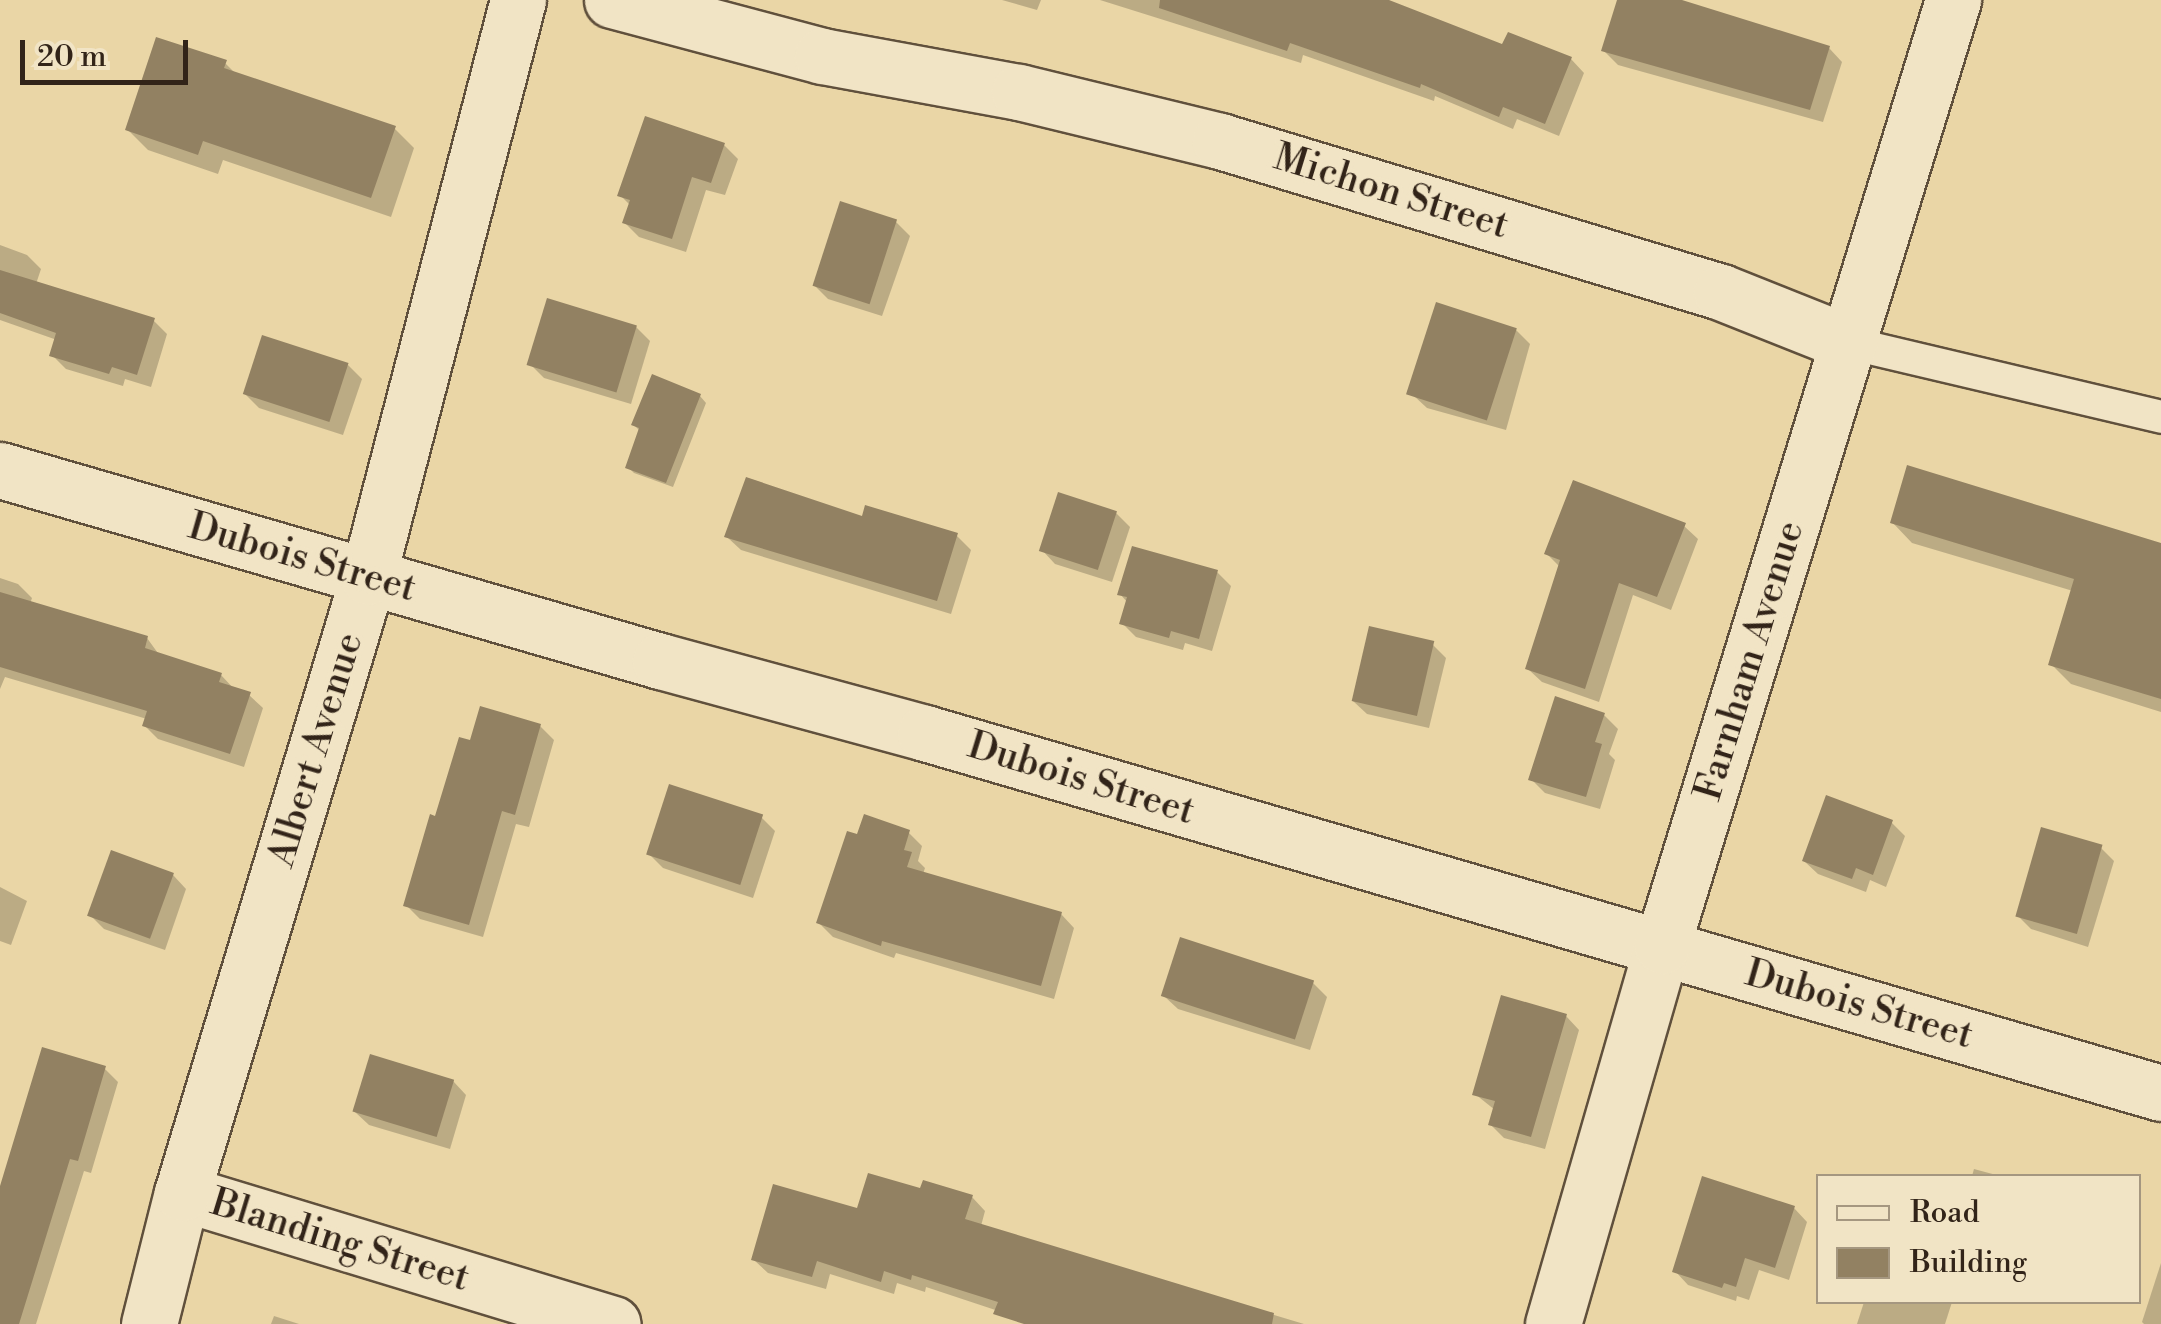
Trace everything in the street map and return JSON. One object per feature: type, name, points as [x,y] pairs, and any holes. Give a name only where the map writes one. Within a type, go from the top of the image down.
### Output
[{"type":"street","name":"Albert Avenue","points":[[148,1324],[182,1192],[368,577],[518,0]]},
{"type":"street","name":"Michon Street","points":[[612,0],[822,56],[1018,92],[1220,141],[1721,292],[1849,344]]},
{"type":"street","name":"Farnham Avenue","points":[[1553,1324],[1662,946],[1952,0]]},
{"type":"street","name":"Dubois Street","points":[[0,470],[1662,946],[2161,1094]]},
{"type":"street","name":"Blanding Street","points":[[182,1192],[612,1324]]},
{"type":"lane","name":"Michon Street","points":[[1849,344],[2161,418]]},
{"type":"building","points":[[1160,0],[1389,0],[1502,44],[1508,32],[1572,57],[1545,124],[1503,107],[1499,117],[1421,84],[1420,88],[1290,43],[1287,51],[1159,8]]},
{"type":"building","points":[[1617,0],[1682,0],[1830,46],[1810,110],[1601,51]]},
{"type":"building","points":[[156,37],[227,60],[224,68],[396,126],[371,198],[203,141],[198,155],[125,130]]},
{"type":"building","points":[[645,116],[725,143],[711,183],[692,177],[672,239],[622,223],[630,200],[617,196]]},
{"type":"building","points":[[840,201],[897,220],[870,304],[812,286]]},
{"type":"building","points":[[0,270],[155,318],[137,375],[112,367],[109,374],[49,356],[56,333],[0,313]]},
{"type":"building","points":[[547,298],[637,325],[616,392],[527,365]]},
{"type":"building","points":[[1436,302],[1517,328],[1487,421],[1406,394]]},
{"type":"building","points":[[262,335],[349,363],[329,422],[243,394]]},
{"type":"building","points":[[652,374],[701,394],[666,483],[625,468],[639,428],[631,425]]},
{"type":"building","points":[[1907,465],[2161,543],[2161,699],[2048,665],[2074,579],[1890,523]]},
{"type":"building","points":[[746,477],[862,516],[865,505],[958,533],[937,601],[724,537]]},
{"type":"building","points":[[1573,480],[1686,523],[1657,597],[1619,583],[1585,689],[1525,669],[1560,560],[1544,554]]},
{"type":"building","points":[[1058,492],[1117,511],[1098,570],[1039,551]]},
{"type":"building","points":[[1132,546],[1218,570],[1199,639],[1171,631],[1169,638],[1119,624],[1127,597],[1117,595]]},
{"type":"building","points":[[0,592],[148,636],[145,648],[222,673],[219,682],[251,692],[230,754],[142,726],[147,711],[0,667]]},
{"type":"building","points":[[1369,626],[1434,641],[1417,716],[1352,701]]},
{"type":"building","points":[[1555,696],[1605,713],[1595,742],[1602,744],[1586,797],[1528,780]]},
{"type":"building","points":[[480,706],[541,724],[515,815],[502,811],[469,925],[403,906],[430,814],[435,816],[459,737],[470,740]]},
{"type":"building","points":[[669,784],[763,815],[740,885],[646,854]]},
{"type":"building","points":[[1826,795],[1893,820],[1873,875],[1856,868],[1852,879],[1802,861]]},
{"type":"building","points":[[864,814],[910,830],[904,850],[912,852],[907,867],[1062,912],[1041,986],[882,941],[881,946],[816,923],[847,831],[857,834]]},
{"type":"building","points":[[2041,827],[2103,845],[2077,934],[2015,916]]},
{"type":"building","points":[[111,850],[174,873],[150,939],[87,916]]},
{"type":"building","points":[[1180,937],[1314,981],[1295,1040],[1161,996]]},
{"type":"building","points":[[1501,995],[1567,1014],[1531,1137],[1488,1125],[1495,1101],[1472,1095]]},
{"type":"building","points":[[42,1047],[106,1066],[78,1161],[70,1159],[19,1324],[0,1324],[0,1186]]},
{"type":"building","points":[[370,1054],[454,1080],[437,1137],[352,1111]]},
{"type":"building","points":[[868,1173],[920,1188],[923,1180],[973,1195],[965,1219],[1274,1313],[1272,1324],[1024,1324],[993,1314],[998,1302],[912,1275],[911,1280],[884,1271],[881,1282],[817,1261],[812,1277],[751,1260],[773,1184],[857,1208]]},
{"type":"building","points":[[1702,1176],[1795,1206],[1775,1268],[1745,1258],[1736,1287],[1724,1283],[1722,1288],[1672,1272]]}]
